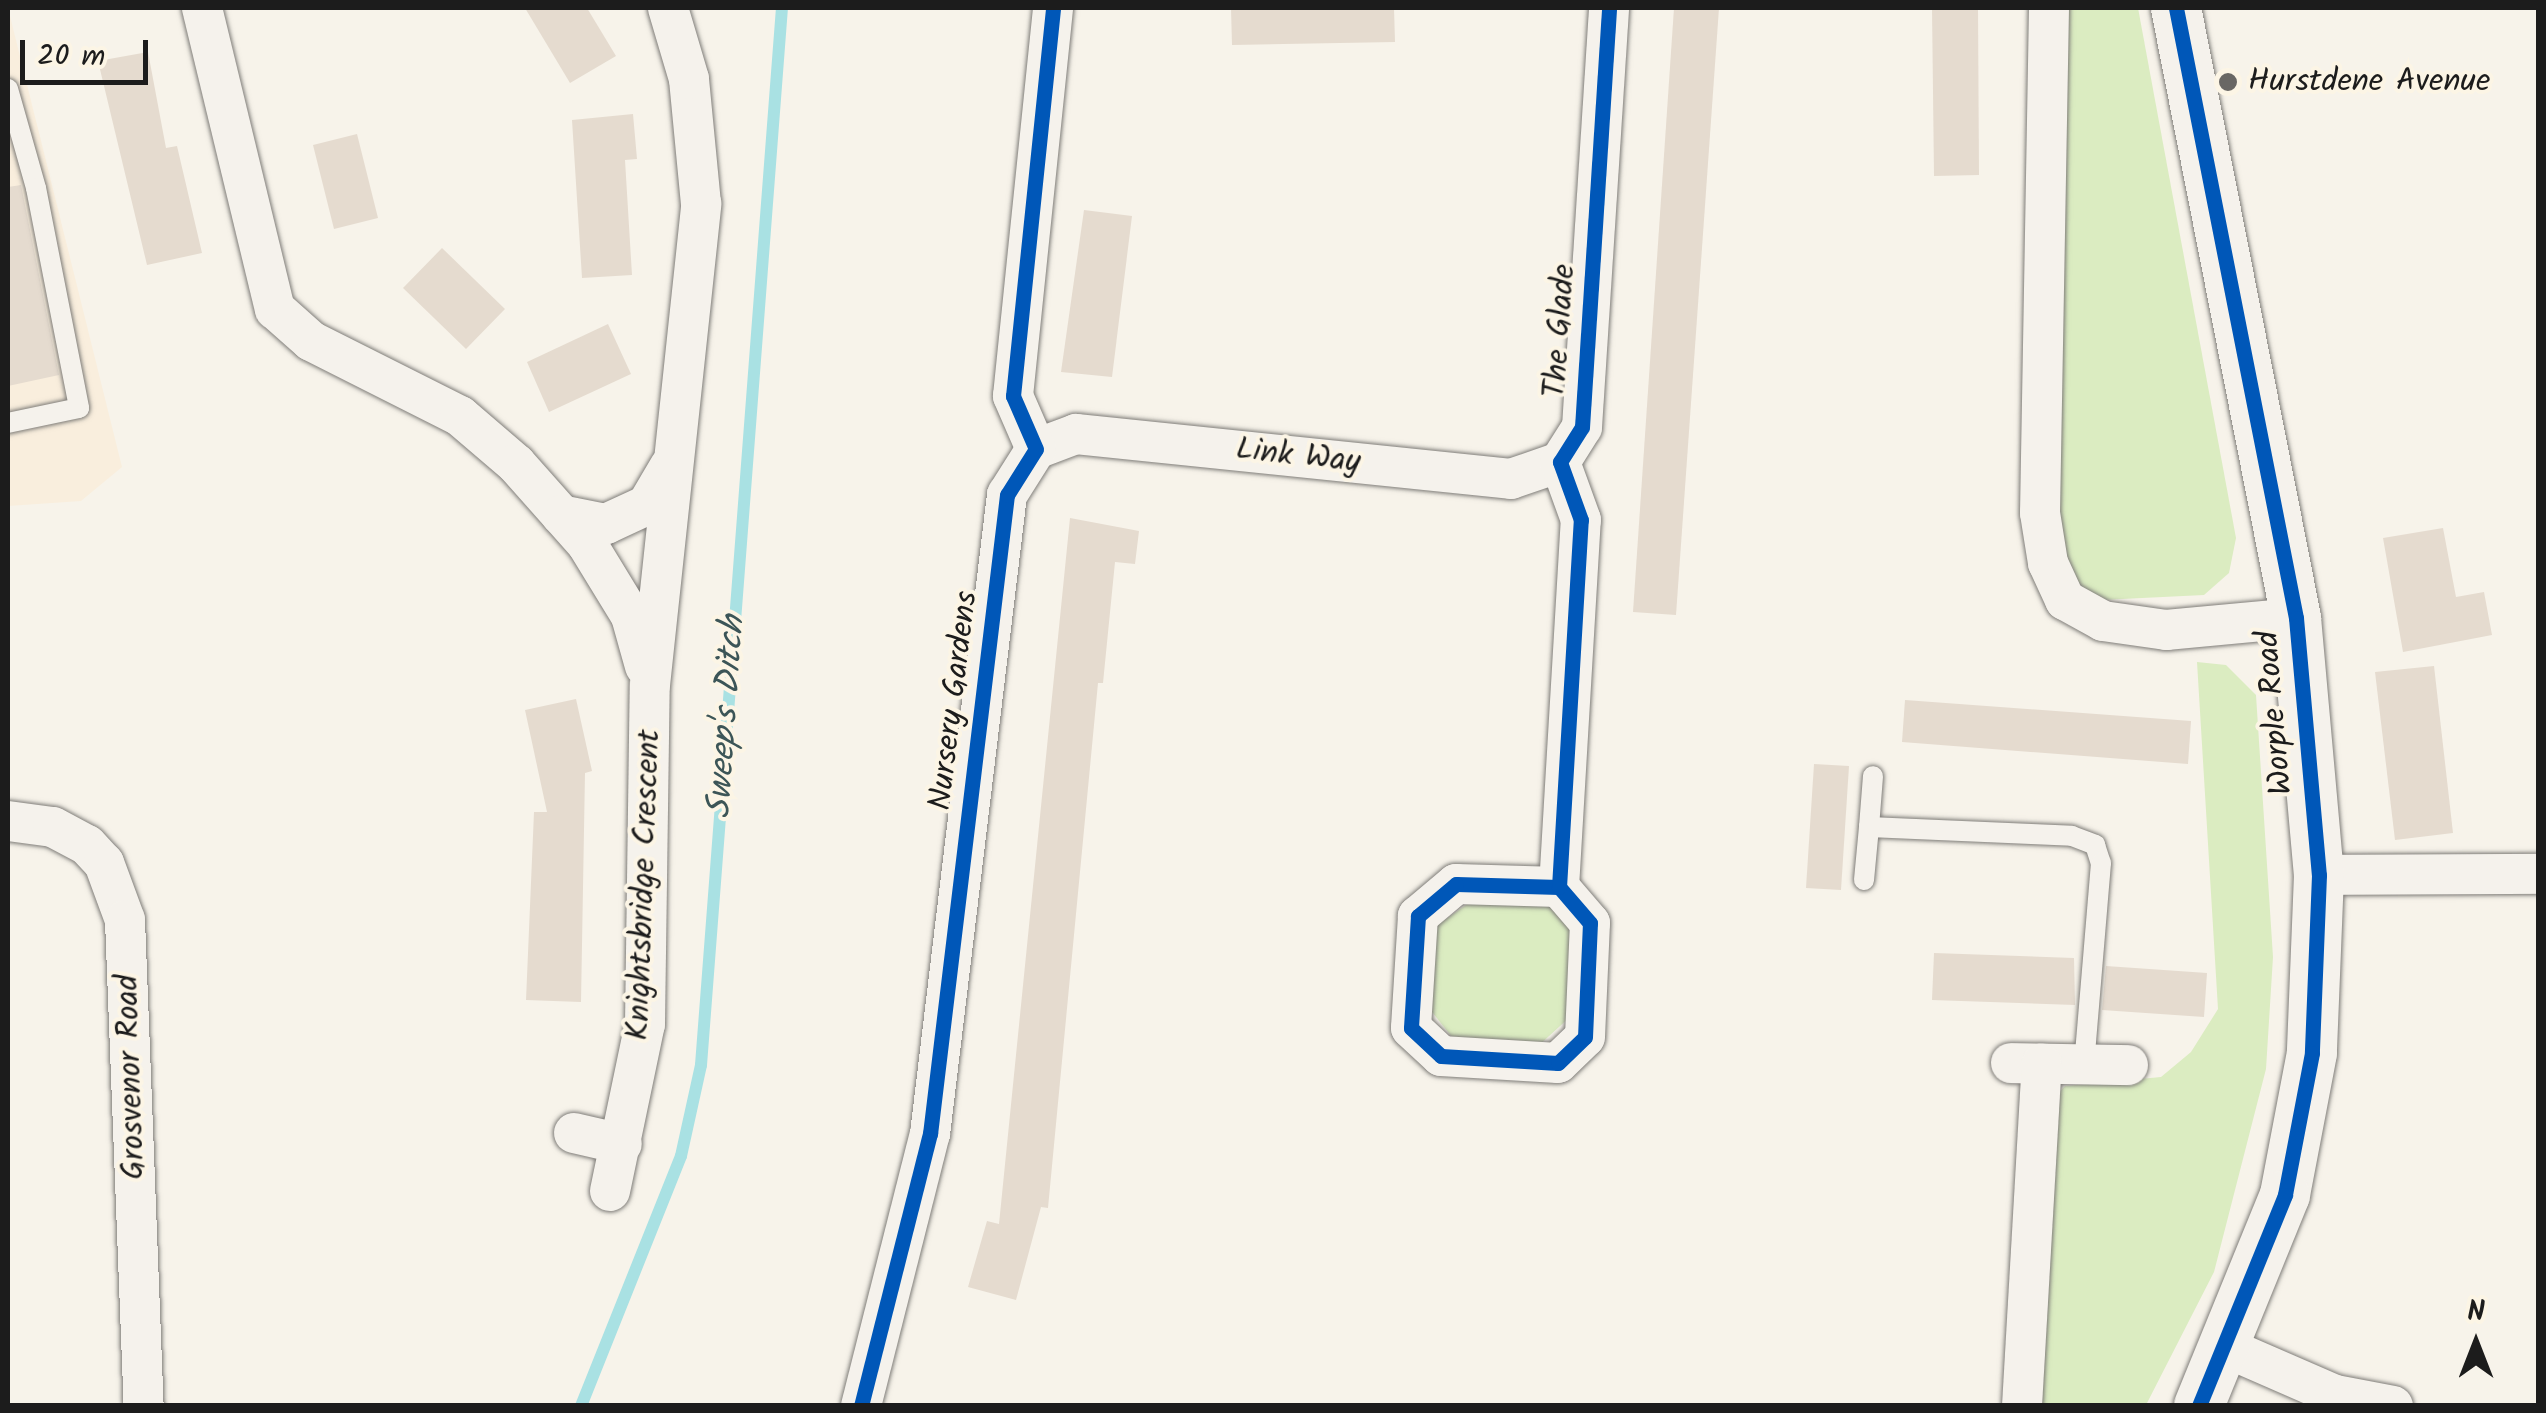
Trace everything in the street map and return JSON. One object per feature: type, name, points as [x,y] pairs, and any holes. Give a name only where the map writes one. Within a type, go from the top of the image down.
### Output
[{"type":"street","name":"Knightsbridge Crescent","points":[[202,8],[274,309],[311,341],[460,416],[516,464],[587,544],[630,616],[650,684]]},
{"type":"street","name":"Knightsbridge Crescent","points":[[610,1190],[645,1024],[650,684],[701,204],[690,79],[668,8]]},
{"type":"street","points":[[1036,448],[1013,396],[1052,8]]},
{"type":"street","name":"The Glade","points":[[1560,462],[1582,427],[1609,8]]},
{"type":"street","name":"Worple Road","points":[[2050,8],[2040,513],[2048,563],[2065,600],[2103,621],[2166,630],[2296,618]]},
{"type":"street","name":"Worple Road","points":[[2176,8],[2296,618],[2319,875],[2312,1053],[2286,1195],[2200,1406]]},
{"type":"street","name":"Link Way","points":[[1036,448],[1076,434],[1512,478],[1560,462]]},
{"type":"street","name":"Nursery Gardens","points":[[861,1406],[930,1134],[1007,495],[1036,448]]},
{"type":"street","name":"Knightsbridge Crescent","points":[[561,515],[606,524],[647,505],[674,460]]},
{"type":"street","points":[[1559,887],[1456,884],[1418,916],[1411,1028],[1440,1056],[1558,1063],[1585,1036],[1590,922],[1559,887],[1582,520],[1560,462]]},
{"type":"street","name":"Grosvenor Road","points":[[8,820],[53,827],[86,845],[104,864],[125,920],[144,1406]]},
{"type":"street","points":[[2319,875],[2538,874]]},
{"type":"street","points":[[2022,1406],[2026,1064],[2128,1065]]},
{"type":"street","points":[[574,1133],[622,1144]]},
{"type":"street","points":[[2226,1348],[2335,1395],[2394,1406]]},
{"type":"lane","points":[[8,89],[12,123],[80,408],[8,423]]},
{"type":"lane","points":[[1864,880],[1873,776]]},
{"type":"lane","points":[[1869,827],[2072,836],[2095,845],[2101,863],[2084,1064]]},
{"type":"shaded area","points":[[8,8],[122,467],[81,501],[8,506]]},
{"type":"green space","points":[[2055,8],[2138,8],[2236,538],[2229,573],[2204,595],[2101,600],[2077,588],[2058,551]]},
{"type":"green space","points":[[2197,662],[2226,665],[2256,695],[2273,957],[2266,1069],[2214,1272],[2146,1405],[2027,1406],[2043,1109],[2065,1086],[2161,1077],[2191,1052],[2218,1009]]},
{"type":"green space","points":[[1469,903],[1548,905],[1571,923],[1571,1016],[1537,1047],[1455,1041],[1429,1008],[1433,928]]},
{"type":"building","points":[[525,8],[587,8],[616,56],[570,83]]},
{"type":"building","points":[[1231,8],[1394,8],[1395,42],[1232,45]]},
{"type":"building","points":[[1674,8],[1719,8],[1676,615],[1633,612]]},
{"type":"building","points":[[1932,8],[1978,8],[1979,175],[1934,176]]},
{"type":"building","points":[[148,52],[166,148],[177,146],[202,253],[147,265],[98,61]]},
{"type":"building","points":[[633,114],[637,159],[625,160],[632,275],[582,278],[572,120]]},
{"type":"building","points":[[357,134],[378,218],[334,229],[313,145]]},
{"type":"building","points":[[21,185],[59,375],[8,386],[8,187]]},
{"type":"building","points":[[1084,210],[1132,216],[1112,377],[1061,372]]},
{"type":"building","points":[[442,248],[505,309],[466,349],[403,288]]},
{"type":"building","points":[[608,324],[631,374],[549,412],[527,362]]},
{"type":"building","points":[[1070,518],[1139,531],[1135,564],[1115,562],[1103,683],[1098,683],[1048,1208],[1041,1207],[1016,1300],[968,1287],[987,1221],[999,1224]]},
{"type":"building","points":[[2443,528],[2456,597],[2484,592],[2492,635],[2403,652],[2383,538]]},
{"type":"building","points":[[2434,666],[2453,833],[2395,840],[2375,672]]},
{"type":"building","points":[[576,699],[592,771],[585,773],[581,1002],[526,1000],[534,812],[547,812],[525,710]]},
{"type":"building","points":[[1905,700],[2191,721],[2188,764],[1902,742]]},
{"type":"building","points":[[1814,764],[1849,766],[1841,890],[1806,888]]},
{"type":"building","points":[[1934,953],[2074,958],[2075,1005],[1932,1000]]},
{"type":"building","points":[[2106,966],[2207,973],[2204,1017],[2102,1010]]},
{"type":"waterway","name":"Sweep's Ditch","points":[[581,1406],[681,1156],[701,1065],[782,8]]},
{"type":"cycle path","points":[[861,1406],[930,1134],[1007,495],[1036,449],[1013,396],[1053,8]]},
{"type":"cycle path","points":[[1559,887],[1456,884],[1418,916],[1411,1028],[1441,1056],[1558,1063],[1585,1037],[1590,923],[1559,887],[1581,520],[1560,462],[1582,427],[1609,8]]},
{"type":"cycle path","points":[[2176,8],[2296,618],[2319,875],[2312,1053],[2285,1195],[2199,1406]]},
{"type":"place","name":"Hurstdene Avenue","points":[[2228,82]]}]
